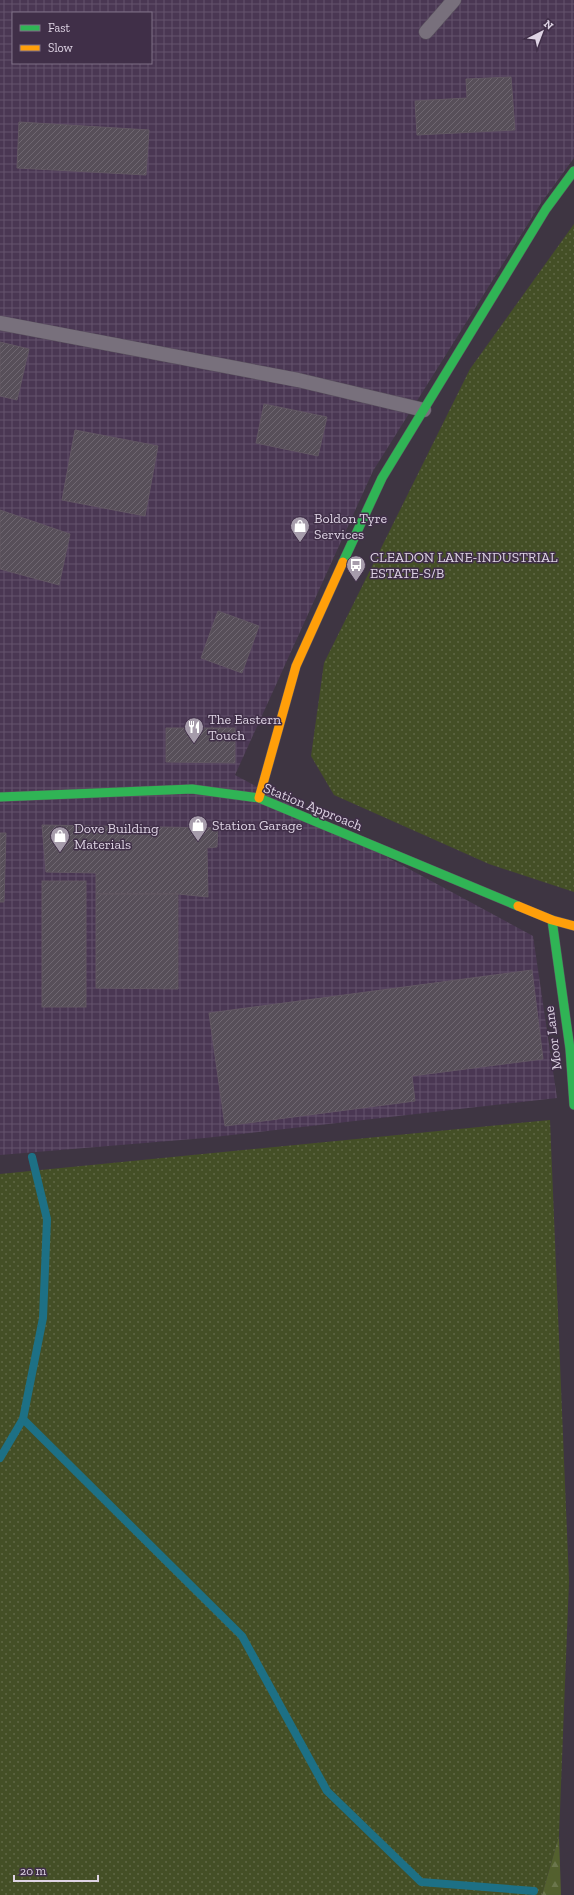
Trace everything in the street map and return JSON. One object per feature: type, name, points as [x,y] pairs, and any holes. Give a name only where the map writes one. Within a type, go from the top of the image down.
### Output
[{"type":"street","points":[[259,798],[296,666],[382,478],[546,209],[574,171]]},
{"type":"street","name":"Station Approach","points":[[0,798],[192,789],[259,798],[552,920],[574,926]]},
{"type":"street","name":"Moor Lane","points":[[552,920],[570,1048],[574,1105]]},
{"type":"lane","points":[[426,32],[454,0]]},
{"type":"lane","points":[[0,323],[298,380],[424,410]]},
{"type":"shaded area","points":[[0,0],[574,0],[574,158],[541,203],[373,471],[235,775],[533,936],[557,1098],[205,1138],[0,1155]]},
{"type":"green space","points":[[574,224],[574,892],[489,864],[334,795],[311,756],[324,663],[470,369]]},
{"type":"green space","points":[[550,1120],[569,1581],[559,1836],[542,1895],[0,1895],[0,1174]]},
{"type":"green space","points":[[559,1836],[561,1895],[542,1895]]},
{"type":"building","points":[[511,77],[515,130],[417,135],[415,101],[467,98],[466,79]]},
{"type":"building","points":[[19,122],[149,130],[146,175],[17,168]]},
{"type":"building","points":[[0,342],[29,349],[17,400],[0,396]]},
{"type":"building","points":[[264,404],[327,417],[318,456],[256,443]]},
{"type":"building","points":[[75,430],[158,446],[145,516],[62,500]]},
{"type":"building","points":[[0,510],[70,534],[59,585],[0,569]]},
{"type":"building","points":[[218,611],[259,626],[242,673],[201,658]]},
{"type":"building","points":[[166,728],[235,728],[235,763],[166,762]]},
{"type":"building","points":[[42,825],[218,828],[217,847],[207,848],[208,897],[178,894],[96,894],[96,873],[46,872]]},
{"type":"building","points":[[0,833],[6,833],[4,902],[0,902]]},
{"type":"building","points":[[42,881],[86,881],[86,1007],[42,1007]]},
{"type":"building","points":[[96,894],[178,894],[178,989],[96,988]]},
{"type":"building","points":[[532,970],[543,1059],[412,1076],[415,1101],[225,1126],[209,1013]]},
{"type":"waterway","points":[[0,1458],[23,1419],[43,1318],[47,1219],[32,1157]]},
{"type":"waterway","points":[[23,1419],[242,1636],[327,1791],[421,1882],[534,1891]]},
{"type":"traffic: fast","points":[[343,562],[382,478],[546,209],[574,171]]},
{"type":"traffic: fast","points":[[0,797],[192,789],[259,798],[518,906]]},
{"type":"traffic: fast","points":[[552,920],[570,1049],[574,1105]]},
{"type":"traffic: slow","points":[[259,798],[296,666],[343,562]]},
{"type":"traffic: slow","points":[[518,906],[552,920],[574,926]]},
{"type":"place","name":"Boldon Tyre Services","points":[[300,543]]},
{"type":"place","name":"CLEADON LANE-INDUSTRIAL ESTATE-S/B","points":[[356,582]]},
{"type":"place","name":"The Eastern Touch","points":[[194,744]]},
{"type":"place","name":"Station Garage","points":[[198,842]]},
{"type":"place","name":"Dove Building Materials","points":[[60,853]]}]
